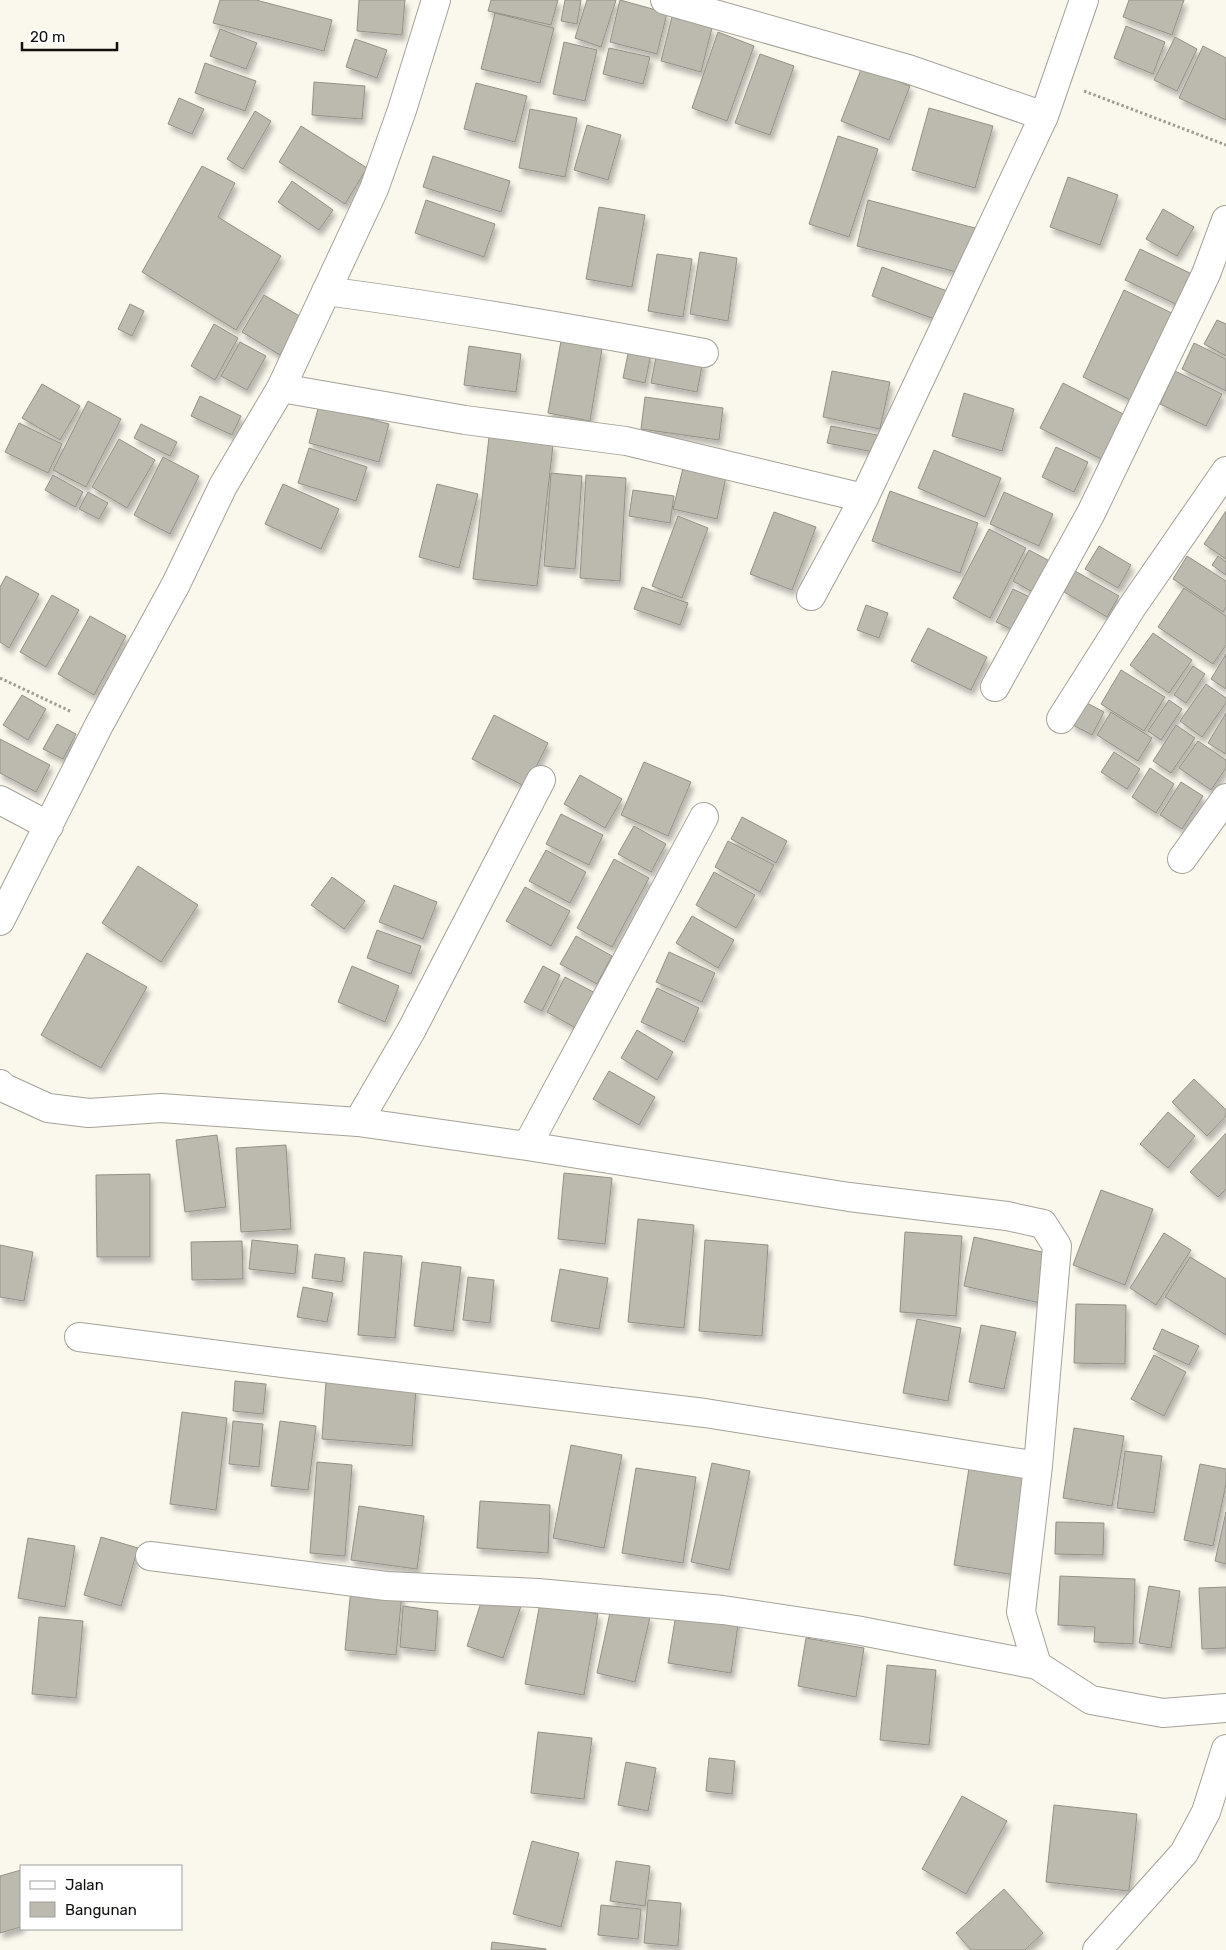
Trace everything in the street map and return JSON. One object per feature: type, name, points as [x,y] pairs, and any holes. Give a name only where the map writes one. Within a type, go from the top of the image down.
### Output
[{"type":"street","points":[[0,921],[100,725],[176,584],[224,486],[281,388],[374,189],[402,110],[436,0]]},
{"type":"street","points":[[665,0],[908,69],[1044,116]]},
{"type":"street","points":[[811,596],[864,498],[1044,116],[1084,0]]},
{"type":"street","points":[[995,687],[1092,513],[1206,274],[1226,220]]},
{"type":"street","points":[[326,291],[545,323],[704,353]]},
{"type":"street","points":[[281,388],[465,420],[626,441],[864,498]]},
{"type":"street","points":[[1061,719],[1132,607],[1226,471]]},
{"type":"street","points":[[358,1122],[411,1031],[541,780]]},
{"type":"street","points":[[1182,860],[1226,798]]},
{"type":"street","points":[[0,800],[49,826]]},
{"type":"street","points":[[527,1146],[704,817]]},
{"type":"street","points":[[0,1084],[4,1088],[48,1108],[89,1113],[160,1108],[358,1122],[527,1146],[849,1197],[1007,1216],[1043,1224],[1057,1246],[1038,1466],[1021,1612],[1037,1666]]},
{"type":"street","points":[[79,1337],[705,1413],[1038,1466]]},
{"type":"street","points":[[150,1556],[386,1586],[538,1593],[723,1610],[856,1630],[1037,1666],[1091,1700],[1163,1713],[1226,1708]]},
{"type":"street","points":[[1097,1950],[1184,1853],[1206,1812],[1226,1749]]},
{"type":"path","points":[[1057,80],[1226,145]]},
{"type":"path","points":[[0,678],[100,725]]},
{"type":"building","points":[[220,0],[256,0],[332,20],[324,51],[213,23]]},
{"type":"building","points":[[359,0],[405,0],[402,35],[357,31]]},
{"type":"building","points":[[491,0],[558,0],[551,25],[488,11]]},
{"type":"building","points":[[565,0],[581,0],[577,24],[561,21]]},
{"type":"building","points":[[587,0],[616,0],[601,47],[575,38]]},
{"type":"building","points":[[620,0],[667,13],[657,54],[610,42]]},
{"type":"building","points":[[1129,0],[1184,0],[1172,35],[1123,17]]},
{"type":"building","points":[[495,13],[554,28],[540,83],[481,69]]},
{"type":"building","points":[[672,17],[712,28],[701,72],[661,61]]},
{"type":"building","points":[[1126,26],[1165,42],[1153,74],[1114,58]]},
{"type":"building","points":[[220,29],[257,43],[246,69],[210,56]]},
{"type":"building","points":[[718,32],[754,46],[727,121],[692,108]]},
{"type":"building","points":[[1175,37],[1197,49],[1177,91],[1154,80]]},
{"type":"building","points":[[355,39],[387,50],[377,78],[346,67]]},
{"type":"building","points":[[564,42],[597,50],[585,101],[553,94]]},
{"type":"building","points":[[1203,46],[1226,58],[1226,120],[1179,98]]},
{"type":"building","points":[[609,48],[650,57],[643,84],[603,74]]},
{"type":"building","points":[[760,54],[794,66],[770,135],[735,123]]},
{"type":"building","points":[[205,63],[256,81],[245,111],[195,93]]},
{"type":"building","points":[[862,67],[910,86],[889,140],[841,121]]},
{"type":"building","points":[[314,82],[365,86],[362,119],[312,115]]},
{"type":"building","points":[[476,83],[527,96],[515,142],[464,129]]},
{"type":"building","points":[[179,98],[204,109],[192,134],[168,124]]},
{"type":"building","points":[[929,108],[993,126],[975,188],[912,170]]},
{"type":"building","points":[[530,109],[577,118],[565,177],[519,168]]},
{"type":"building","points":[[255,111],[271,121],[243,169],[227,159]]},
{"type":"building","points":[[587,125],[621,135],[608,180],[574,170]]},
{"type":"building","points":[[301,126],[367,168],[345,204],[279,162]]},
{"type":"building","points":[[838,136],[878,149],[849,237],[809,224]]},
{"type":"building","points":[[433,156],[510,181],[501,212],[423,187]]},
{"type":"building","points":[[202,166],[235,183],[218,217],[281,256],[236,330],[142,272]]},
{"type":"building","points":[[1068,177],[1118,195],[1100,245],[1050,227]]},
{"type":"building","points":[[292,181],[333,210],[319,230],[278,202]]},
{"type":"building","points":[[426,200],[495,224],[484,257],[415,233]]},
{"type":"building","points":[[868,200],[975,228],[964,274],[857,246]]},
{"type":"building","points":[[599,207],[645,215],[632,287],[586,279]]},
{"type":"building","points":[[1163,209],[1194,227],[1177,256],[1146,239]]},
{"type":"building","points":[[1140,249],[1194,275],[1180,306],[1125,280]]},
{"type":"building","points":[[700,252],[737,258],[728,321],[690,314]]},
{"type":"building","points":[[657,254],[692,259],[683,317],[648,311]]},
{"type":"building","points":[[882,267],[947,291],[937,320],[872,296]]},
{"type":"building","points":[[1124,290],[1178,316],[1137,403],[1083,377]]},
{"type":"building","points":[[264,295],[301,317],[280,355],[242,332]]},
{"type":"building","points":[[130,304],[144,311],[132,336],[118,329]]},
{"type":"building","points":[[1217,320],[1226,324],[1226,356],[1204,344]]},
{"type":"building","points":[[214,324],[238,338],[215,380],[191,366]]},
{"type":"building","points":[[561,341],[602,349],[590,421],[548,413]]},
{"type":"building","points":[[240,342],[266,356],[247,390],[221,376]]},
{"type":"building","points":[[1194,343],[1226,359],[1226,391],[1182,369]]},
{"type":"building","points":[[469,346],[521,354],[516,392],[464,385]]},
{"type":"building","points":[[629,349],[651,354],[645,383],[623,378]]},
{"type":"building","points":[[657,352],[703,361],[697,392],[651,383]]},
{"type":"building","points":[[832,371],[890,382],[880,429],[823,417]]},
{"type":"building","points":[[1175,371],[1222,394],[1206,426],[1160,404]]},
{"type":"building","points":[[1063,383],[1133,419],[1111,464],[1040,428]]},
{"type":"building","points":[[42,384],[80,406],[60,440],[22,418]]},
{"type":"building","points":[[964,393],[1014,409],[1002,451],[952,436]]},
{"type":"building","points":[[200,396],[241,416],[232,435],[191,416]]},
{"type":"building","points":[[645,397],[723,408],[719,440],[641,429]]},
{"type":"building","points":[[88,401],[121,419],[86,487],[53,470]]},
{"type":"building","points":[[319,405],[389,424],[379,462],[309,443]]},
{"type":"building","points":[[19,423],[62,444],[48,473],[5,452]]},
{"type":"building","points":[[141,424],[177,442],[170,456],[134,438]]},
{"type":"building","points":[[831,426],[882,436],[879,453],[827,443]]},
{"type":"building","points":[[489,437],[553,445],[537,586],[473,579]]},
{"type":"building","points":[[119,439],[155,460],[127,508],[92,487]]},
{"type":"building","points":[[1056,447],[1088,462],[1074,492],[1042,477]]},
{"type":"building","points":[[309,448],[367,467],[356,501],[298,483]]},
{"type":"building","points":[[934,450],[1001,478],[985,517],[918,488]]},
{"type":"building","points":[[163,457],[199,476],[170,534],[134,515]]},
{"type":"building","points":[[683,468],[726,477],[717,519],[673,509]]},
{"type":"building","points":[[551,473],[582,476],[575,569],[544,566]]},
{"type":"building","points":[[53,475],[83,492],[75,507],[45,490]]},
{"type":"building","points":[[586,475],[626,478],[620,581],[580,578]]},
{"type":"building","points":[[283,484],[339,509],[321,549],[265,524]]},
{"type":"building","points":[[437,484],[478,494],[459,568],[419,557]]},
{"type":"building","points":[[633,490],[674,496],[670,523],[629,516]]},
{"type":"building","points":[[890,491],[978,523],[960,573],[872,541]]},
{"type":"building","points":[[88,492],[108,503],[99,519],[79,509]]},
{"type":"building","points":[[1004,492],[1053,514],[1039,546],[990,524]]},
{"type":"building","points":[[1226,511],[1226,559],[1204,544]]},
{"type":"building","points":[[774,512],[816,527],[792,590],[750,574]]},
{"type":"building","points":[[678,516],[708,528],[682,598],[652,586]]},
{"type":"building","points":[[989,529],[1026,548],[990,618],[953,598]]},
{"type":"building","points":[[1099,546],[1131,565],[1118,588],[1085,569]]},
{"type":"building","points":[[1029,550],[1059,566],[1043,598],[1013,581]]},
{"type":"building","points":[[1187,556],[1226,581],[1226,607],[1223,612],[1173,579]]},
{"type":"building","points":[[1218,556],[1226,562],[1226,575],[1212,565]]},
{"type":"building","points":[[1075,571],[1119,596],[1107,617],[1064,592]]},
{"type":"building","points":[[6,576],[39,594],[9,648],[0,642],[0,587]]},
{"type":"building","points":[[642,587],[688,603],[680,625],[634,609]]},
{"type":"building","points":[[1184,588],[1226,616],[1226,645],[1213,664],[1158,627]]},
{"type":"building","points":[[1013,589],[1038,601],[1022,634],[996,622]]},
{"type":"building","points":[[52,595],[79,610],[46,667],[20,652]]},
{"type":"building","points":[[866,605],[888,613],[879,638],[857,630]]},
{"type":"building","points":[[90,616],[126,636],[94,695],[58,674]]},
{"type":"building","points":[[928,628],[987,657],[971,690],[911,661]]},
{"type":"building","points":[[1153,633],[1192,660],[1169,693],[1130,665]]},
{"type":"building","points":[[1226,654],[1226,689],[1211,679]]},
{"type":"building","points":[[1193,666],[1205,674],[1186,703],[1174,695]]},
{"type":"building","points":[[1121,670],[1165,697],[1144,731],[1101,704]]},
{"type":"building","points":[[1206,684],[1226,698],[1226,703],[1202,737],[1180,721]]},
{"type":"building","points":[[22,695],[46,709],[28,740],[3,725]]},
{"type":"building","points":[[1169,700],[1182,709],[1161,740],[1148,731]]},
{"type":"building","points":[[1083,701],[1104,712],[1092,735],[1071,724]]},
{"type":"building","points":[[1111,712],[1152,738],[1138,761],[1097,735]]},
{"type":"building","points":[[1226,713],[1226,754],[1208,743]]},
{"type":"building","points":[[494,715],[548,743],[526,787],[472,759]]},
{"type":"building","points":[[57,724],[76,734],[63,759],[43,749]]},
{"type":"building","points":[[1176,725],[1195,738],[1171,773],[1153,761]]},
{"type":"building","points":[[0,739],[50,765],[36,792],[0,773]]},
{"type":"building","points":[[1198,741],[1226,760],[1226,768],[1211,790],[1179,768]]},
{"type":"building","points":[[1114,752],[1140,769],[1127,789],[1101,772]]},
{"type":"building","points":[[644,762],[691,782],[668,836],[621,815]]},
{"type":"building","points":[[1150,768],[1174,784],[1156,813],[1132,797]]},
{"type":"building","points":[[580,775],[622,799],[605,828],[564,804]]},
{"type":"building","points":[[1181,782],[1203,796],[1182,829],[1160,815]]},
{"type":"building","points":[[561,814],[603,835],[589,865],[546,844]]},
{"type":"building","points":[[742,817],[787,841],[776,863],[731,839]]},
{"type":"building","points":[[634,826],[666,844],[651,872],[618,854]]},
{"type":"building","points":[[728,841],[774,865],[760,892],[715,867]]},
{"type":"building","points":[[546,850],[586,872],[570,903],[529,881]]},
{"type":"building","points":[[614,859],[649,878],[612,947],[577,928]]},
{"type":"building","points":[[138,866],[198,905],[161,962],[102,923]]},
{"type":"building","points":[[714,872],[755,895],[736,928],[696,905]]},
{"type":"building","points":[[332,877],[365,901],[344,929],[311,905]]},
{"type":"building","points":[[394,885],[437,902],[423,939],[379,922]]},
{"type":"building","points":[[525,887],[570,911],[551,946],[506,921]]},
{"type":"building","points":[[692,916],[734,940],[718,968],[676,943]]},
{"type":"building","points":[[377,930],[421,946],[411,974],[367,958]]},
{"type":"building","points":[[576,936],[612,956],[597,984],[560,964]]},
{"type":"building","points":[[669,952],[715,973],[702,1002],[656,982]]},
{"type":"building","points":[[87,953],[147,987],[101,1068],[41,1035]]},
{"type":"building","points":[[352,966],[399,986],[385,1022],[338,1002]]},
{"type":"building","points":[[543,966],[560,975],[542,1011],[524,1002]]},
{"type":"building","points":[[565,977],[599,995],[581,1031],[547,1012]]},
{"type":"building","points":[[657,988],[699,1008],[684,1042],[641,1022]]},
{"type":"building","points":[[637,1030],[673,1052],[657,1080],[621,1058]]},
{"type":"building","points":[[609,1071],[655,1097],[639,1125],[593,1099]]},
{"type":"building","points":[[1194,1079],[1226,1110],[1226,1116],[1207,1136],[1172,1102]]},
{"type":"building","points":[[1168,1112],[1195,1136],[1168,1168],[1140,1144]]},
{"type":"building","points":[[1226,1133],[1226,1189],[1218,1197],[1190,1172]]},
{"type":"building","points":[[217,1135],[226,1207],[185,1212],[176,1140]]},
{"type":"building","points":[[286,1145],[291,1229],[241,1232],[236,1148]]},
{"type":"building","points":[[564,1173],[612,1178],[605,1244],[558,1239]]},
{"type":"building","points":[[150,1174],[150,1257],[97,1257],[96,1175]]},
{"type":"building","points":[[1101,1190],[1153,1209],[1125,1285],[1073,1265]]},
{"type":"building","points":[[638,1219],[694,1225],[684,1328],[628,1322]]},
{"type":"building","points":[[905,1232],[962,1236],[956,1316],[900,1312]]},
{"type":"building","points":[[1164,1233],[1191,1250],[1156,1305],[1130,1288]]},
{"type":"building","points":[[974,1237],[1051,1254],[1040,1303],[964,1286]]},
{"type":"building","points":[[252,1240],[298,1245],[295,1274],[249,1269]]},
{"type":"building","points":[[705,1240],[768,1245],[762,1336],[699,1331]]},
{"type":"building","points":[[242,1241],[243,1279],[192,1280],[191,1242]]},
{"type":"building","points":[[0,1245],[33,1252],[24,1301],[0,1297]]},
{"type":"building","points":[[364,1252],[402,1256],[395,1338],[358,1335]]},
{"type":"building","points":[[315,1254],[345,1258],[342,1282],[312,1278]]},
{"type":"building","points":[[1190,1257],[1226,1279],[1226,1335],[1165,1297]]},
{"type":"building","points":[[422,1262],[461,1267],[453,1331],[414,1326]]},
{"type":"building","points":[[560,1269],[608,1278],[599,1329],[551,1321]]},
{"type":"building","points":[[468,1277],[494,1280],[490,1323],[463,1320]]},
{"type":"building","points":[[303,1287],[333,1293],[327,1322],[297,1317]]},
{"type":"building","points":[[1076,1304],[1126,1305],[1125,1364],[1074,1363]]},
{"type":"building","points":[[917,1319],[961,1328],[948,1401],[903,1393]]},
{"type":"building","points":[[981,1325],[1016,1332],[1004,1389],[969,1382]]},
{"type":"building","points":[[1162,1329],[1199,1346],[1189,1365],[1153,1349]]},
{"type":"building","points":[[1154,1355],[1186,1372],[1164,1416],[1131,1399]]},
{"type":"building","points":[[235,1381],[266,1384],[263,1414],[233,1411]]},
{"type":"building","points":[[326,1381],[416,1388],[412,1446],[322,1439]]},
{"type":"building","points":[[182,1412],[227,1418],[216,1510],[170,1504]]},
{"type":"building","points":[[233,1421],[263,1424],[259,1467],[229,1464]]},
{"type":"building","points":[[280,1421],[316,1426],[308,1490],[271,1486]]},
{"type":"building","points":[[1074,1428],[1124,1436],[1112,1506],[1063,1498]]},
{"type":"building","points":[[571,1445],[622,1455],[604,1548],[553,1538]]},
{"type":"building","points":[[1125,1451],[1162,1456],[1154,1513],[1117,1508]]},
{"type":"building","points":[[317,1462],[352,1465],[345,1556],[310,1553]]},
{"type":"building","points":[[712,1463],[750,1471],[729,1570],[691,1562]]},
{"type":"building","points":[[1200,1464],[1226,1469],[1226,1484],[1213,1546],[1184,1540]]},
{"type":"building","points":[[636,1468],[696,1477],[683,1563],[622,1553]]},
{"type":"building","points":[[969,1468],[1030,1479],[1015,1575],[954,1565]]},
{"type":"building","points":[[480,1501],[550,1505],[548,1553],[477,1548]]},
{"type":"building","points":[[359,1506],[424,1516],[417,1569],[351,1560]]},
{"type":"building","points":[[1226,1512],[1226,1564],[1215,1561]]},
{"type":"building","points":[[1056,1522],[1104,1523],[1103,1555],[1055,1554]]},
{"type":"building","points":[[101,1537],[138,1548],[121,1606],[84,1595]]},
{"type":"building","points":[[28,1538],[75,1546],[65,1607],[18,1598]]},
{"type":"building","points":[[1060,1576],[1135,1579],[1133,1644],[1094,1642],[1095,1627],[1058,1625]]},
{"type":"building","points":[[1149,1586],[1180,1591],[1171,1648],[1139,1643]]},
{"type":"building","points":[[1226,1587],[1226,1648],[1202,1649],[1199,1588]]},
{"type":"building","points":[[351,1588],[402,1593],[396,1655],[345,1650]]},
{"type":"building","points":[[484,1593],[521,1606],[503,1658],[467,1646]]},
{"type":"building","points":[[540,1603],[598,1614],[584,1695],[525,1684]]},
{"type":"building","points":[[403,1606],[438,1611],[435,1651],[400,1647]]},
{"type":"building","points":[[611,1608],[650,1617],[635,1682],[597,1673]]},
{"type":"building","points":[[677,1608],[739,1618],[731,1673],[668,1663]]},
{"type":"building","points":[[39,1617],[83,1621],[76,1698],[32,1694]]},
{"type":"building","points":[[806,1638],[864,1648],[856,1697],[798,1686]]},
{"type":"building","points":[[887,1665],[936,1670],[929,1745],[880,1740]]},
{"type":"building","points":[[538,1732],[592,1738],[584,1799],[531,1793]]},
{"type":"building","points":[[709,1758],[735,1761],[732,1794],[706,1791]]},
{"type":"building","points":[[626,1762],[656,1768],[648,1811],[618,1805]]},
{"type":"building","points":[[962,1796],[1007,1821],[966,1894],[922,1869]]},
{"type":"building","points":[[1054,1805],[1137,1814],[1129,1891],[1046,1882]]},
{"type":"building","points":[[532,1841],[579,1853],[561,1927],[513,1914]]},
{"type":"building","points":[[616,1861],[650,1866],[645,1906],[610,1901]]},
{"type":"building","points":[[20,1870],[20,1927],[0,1933],[0,1876]]},
{"type":"building","points":[[1004,1889],[1043,1933],[1025,1950],[971,1950],[956,1933]]},
{"type":"building","points":[[648,1900],[681,1903],[678,1946],[644,1943]]},
{"type":"building","points":[[601,1905],[641,1909],[638,1939],[598,1935]]},
{"type":"building","points":[[492,1942],[546,1949],[546,1950],[491,1950]]}]
